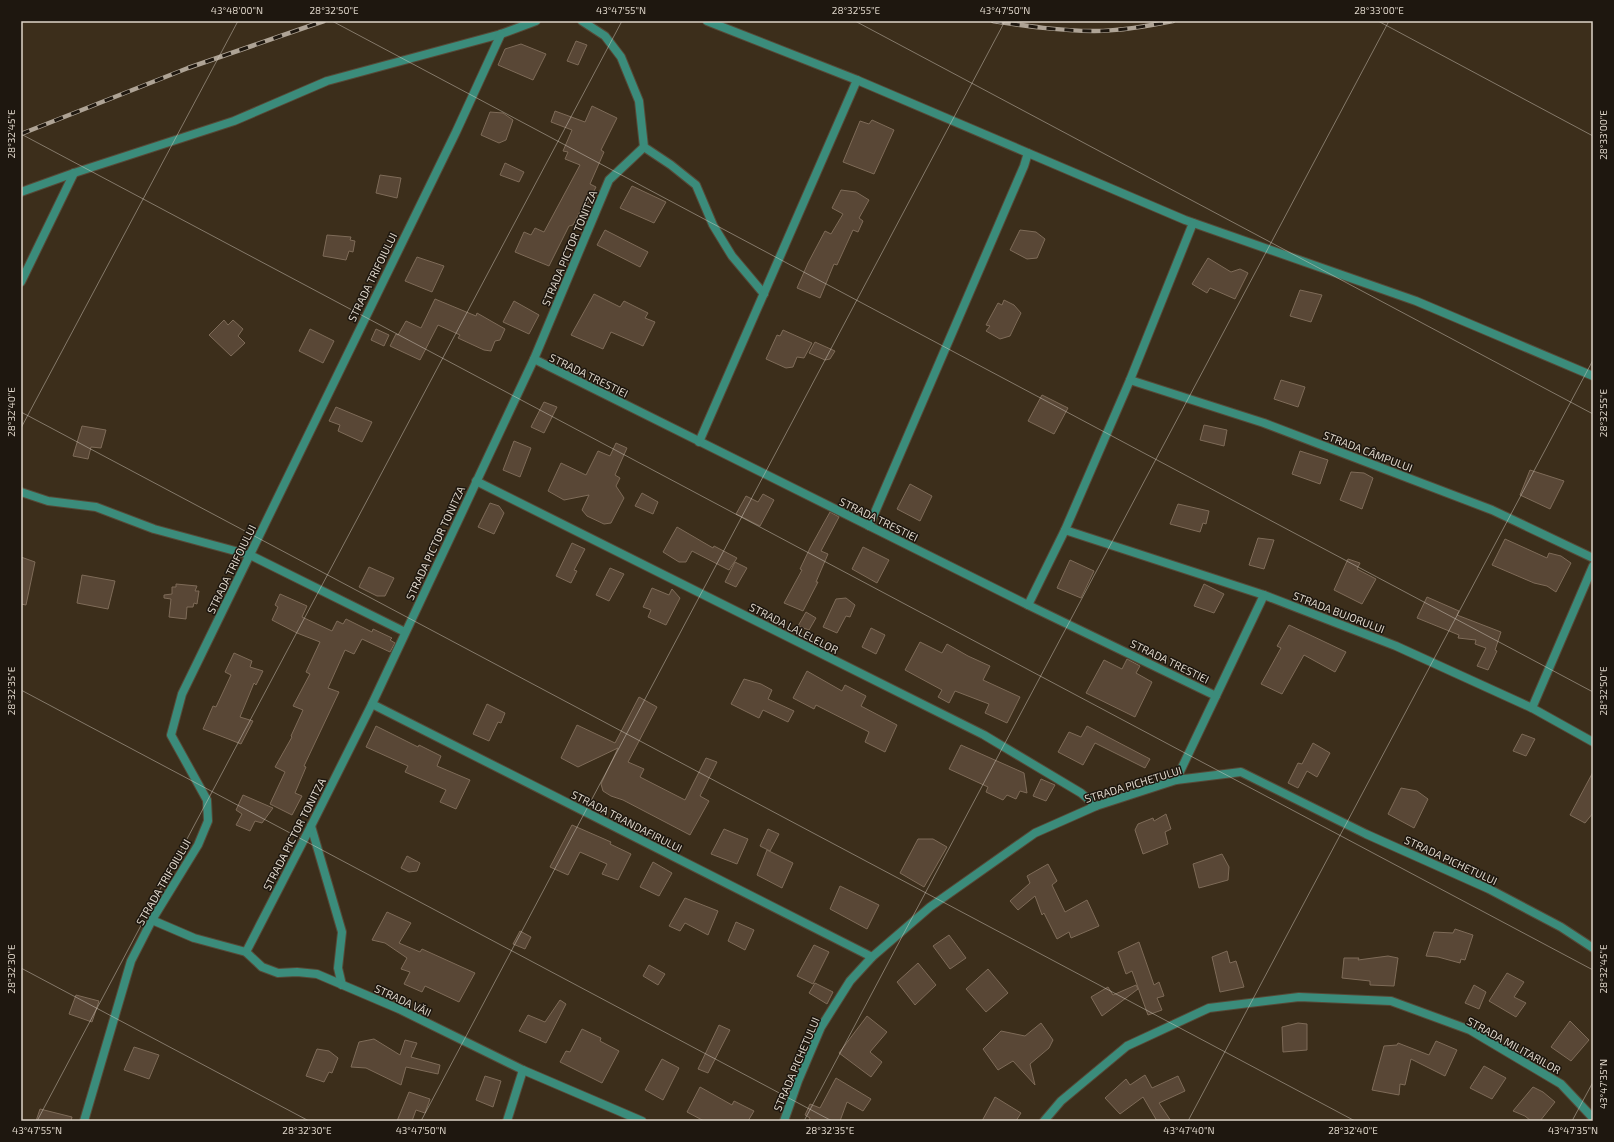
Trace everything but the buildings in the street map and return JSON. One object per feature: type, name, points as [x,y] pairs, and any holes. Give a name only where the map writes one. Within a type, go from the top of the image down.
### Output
[{"type":"street","points":[[21,192],[74,173],[234,121],[327,81],[501,34],[536,21]]},
{"type":"street","points":[[582,21],[605,36],[621,57],[639,101],[644,147],[671,165],[696,185],[713,225],[732,256],[764,294]]},
{"type":"street","points":[[707,21],[857,80],[1193,222],[1416,301],[1593,376]]},
{"type":"street","name":"STRADA TRIFOIULUI","points":[[84,1121],[131,961],[152,920],[198,845],[208,821],[207,800],[171,736],[182,694],[456,132],[501,34]]},
{"type":"street","points":[[700,442],[857,80]]},
{"type":"street","name":"STRADA PICTOR TONITZA","points":[[246,952],[372,704],[534,359],[609,180],[644,147]]},
{"type":"street","points":[[869,526],[1024,166],[1028,153]]},
{"type":"street","points":[[21,282],[74,173]]},
{"type":"street","points":[[1028,605],[1065,530],[1130,380],[1193,222]]},
{"type":"street","name":"STRADA TRESTIEI","points":[[534,359],[1028,605],[1216,696]]},
{"type":"street","name":"STRADA CÂMPULUI","points":[[1130,380],[1264,423],[1492,510],[1593,558]]},
{"type":"street","name":"STRADA LALELELOR","points":[[476,481],[984,735],[1081,793],[1096,806]]},
{"type":"street","points":[[21,492],[48,501],[96,507],[154,529],[250,555],[405,632]]},
{"type":"street","name":"STRADA BUJORULUI","points":[[1065,530],[1264,595],[1396,646],[1532,708],[1593,742]]},
{"type":"street","points":[[1532,708],[1593,566]]},
{"type":"street","points":[[1176,780],[1264,595]]},
{"type":"street","name":"STRADA TRANDAFIRULUI","points":[[372,704],[872,957]]},
{"type":"street","name":"STRADA PICHETULUI","points":[[784,1121],[798,1081],[822,1027],[850,982],[872,957],[930,907],[1035,833],[1096,806],[1176,780],[1241,772],[1366,834],[1489,889],[1561,927],[1593,948]]},
{"type":"street","points":[[311,826],[342,932],[338,968],[342,985]]},
{"type":"street","name":"STRADA VĂII","points":[[152,920],[194,938],[246,952],[262,967],[278,973],[297,972],[317,974],[399,1009],[524,1070],[642,1121]]},
{"type":"street","name":"STRADA MILITARILOR","points":[[1044,1121],[1061,1101],[1127,1046],[1209,1008],[1299,997],[1392,1001],[1470,1030],[1561,1084],[1593,1118]]},
{"type":"street","points":[[508,1121],[524,1070]]},
{"type":"railway","points":[[21,134],[188,68],[324,21]]},
{"type":"railway","points":[[993,21],[1081,31],[1124,29],[1173,21]]}]
